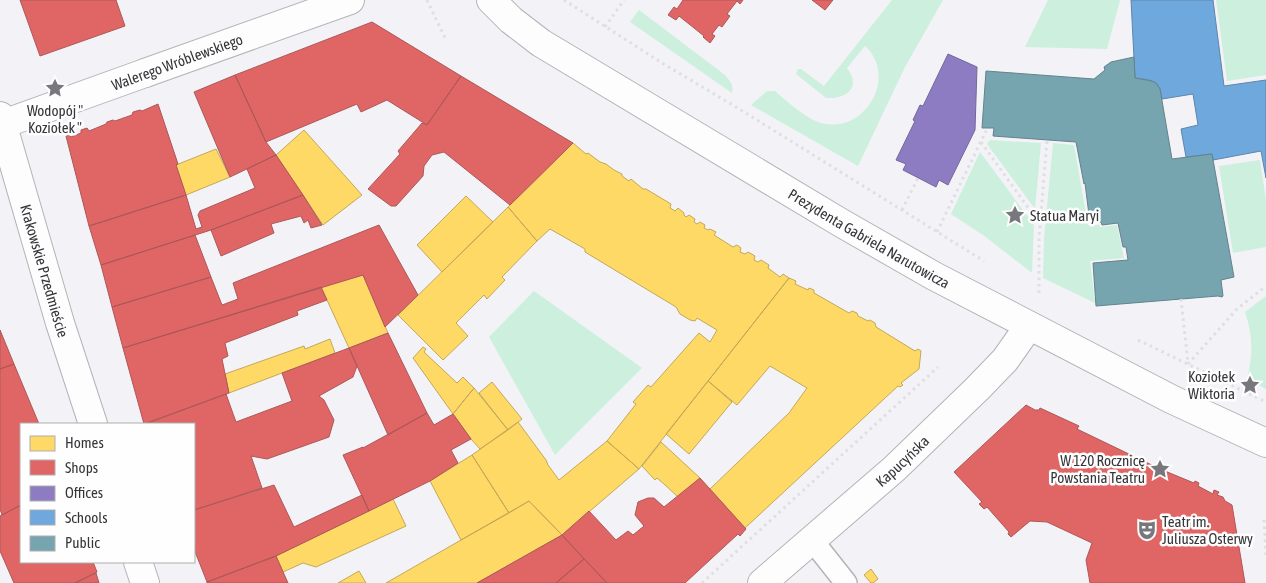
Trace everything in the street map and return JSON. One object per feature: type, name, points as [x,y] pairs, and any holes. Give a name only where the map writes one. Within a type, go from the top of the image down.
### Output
[{"type":"street","name":"Walerego Wróblewskiego","points":[[1,120],[145,73],[350,0]]},
{"type":"street","name":"Prezydenta Gabriela Narutowicza","points":[[491,0],[510,20],[541,43],[843,224],[934,276],[1029,326],[1171,399],[1266,443]]},
{"type":"street","name":"Krakowskie Przedmieście","points":[[1,120],[60,323],[93,423]]},
{"type":"street","name":"Kapucyńska","points":[[762,583],[894,469],[977,390],[1004,360],[1029,326]]},
{"type":"street","points":[[138,563],[145,583]]},
{"type":"lane","points":[[812,540],[846,583]]},
{"type":"path","points":[[427,0],[445,38]]},
{"type":"path","points":[[564,0],[953,242]]},
{"type":"path","points":[[605,27],[624,0]]},
{"type":"path","points":[[937,232],[986,131]]},
{"type":"path","points":[[1039,294],[1040,224],[1047,140]]},
{"type":"path","points":[[980,142],[1040,224]]},
{"type":"path","points":[[902,210],[918,178]]},
{"type":"path","points":[[1188,364],[1237,308],[1266,286]]},
{"type":"path","points":[[1181,299],[1188,364]]},
{"type":"path","points":[[1188,364],[1266,402]]},
{"type":"path","points":[[702,583],[938,366]]},
{"type":"path","points":[[1264,520],[1266,555]]},
{"type":"green space","points":[[892,0],[943,0],[905,67],[858,166],[751,105],[767,91],[775,91],[799,111],[813,120],[826,124],[841,124],[865,110],[873,98],[878,85],[878,71],[874,58],[865,46],[847,68],[853,81],[852,87],[850,91],[840,97],[826,98],[796,74],[798,69],[801,69],[824,86]]},
{"type":"green space","points":[[1048,0],[1120,0],[1107,49],[1025,47]]},
{"type":"green space","points":[[1216,0],[1266,0],[1266,75],[1227,81]]},
{"type":"green space","points":[[639,10],[725,75],[732,85],[732,93],[630,22]]},
{"type":"green space","points":[[990,140],[1041,143],[1035,209],[987,144]]},
{"type":"green space","points":[[1053,143],[1074,145],[1088,225],[1099,225],[1100,227],[1117,225],[1124,258],[1090,261],[1095,303],[1043,278],[1044,238]]},
{"type":"green space","points":[[980,152],[1034,225],[1032,273],[983,235],[951,214]]},
{"type":"green space","points":[[1260,160],[1266,200],[1266,247],[1233,253],[1219,166]]},
{"type":"green space","points":[[534,291],[642,368],[555,455],[489,337]]},
{"type":"green space","points":[[1266,296],[1266,389],[1247,379],[1251,346],[1250,329],[1245,312]]},
{"type":"building: Homes","points":[[304,130],[362,195],[323,225],[276,155]]},
{"type":"building: Homes","points":[[573,143],[586,154],[588,153],[622,174],[629,181],[631,179],[643,189],[671,204],[670,208],[675,211],[678,208],[686,217],[689,215],[695,219],[694,222],[697,224],[700,222],[705,225],[704,228],[716,232],[714,235],[733,247],[737,245],[741,248],[740,252],[745,254],[748,252],[755,256],[754,260],[758,262],[761,260],[769,265],[768,268],[780,277],[783,274],[789,278],[639,469],[607,441],[636,404],[633,402],[648,385],[651,387],[699,333],[710,342],[717,330],[697,318],[695,321],[690,320],[680,314],[676,307],[550,229],[537,241],[508,207]]},
{"type":"building: Homes","points":[[216,149],[230,177],[186,195],[176,165]]},
{"type":"building: Homes","points":[[466,196],[493,222],[442,272],[417,245]]},
{"type":"building: Homes","points":[[508,207],[537,241],[502,277],[505,280],[487,299],[484,295],[456,323],[468,336],[443,360],[398,315]]},
{"type":"building: Homes","points":[[363,275],[388,333],[349,348],[321,287]]},
{"type":"building: Homes","points":[[789,278],[796,281],[795,284],[808,290],[809,288],[814,290],[814,293],[849,313],[852,311],[868,321],[870,320],[875,323],[876,327],[915,351],[918,349],[921,351],[919,369],[901,383],[903,385],[898,386],[745,528],[710,489],[789,413],[807,388],[770,366],[737,405],[708,381]]},
{"type":"building: Homes","points":[[330,339],[335,353],[229,393],[225,374],[304,346],[305,349]]},
{"type":"building: Homes","points":[[423,347],[426,349],[424,352],[457,383],[463,377],[474,388],[453,414],[413,358]]},
{"type":"building: Homes","points":[[708,381],[732,402],[689,454],[666,434]]},
{"type":"building: Homes","points":[[492,382],[522,419],[508,430],[479,393]]},
{"type":"building: Homes","points":[[474,388],[508,430],[480,449],[453,414]]},
{"type":"building: Homes","points":[[518,422],[559,480],[607,441],[639,469],[562,535],[529,501],[509,513],[472,455]]},
{"type":"building: Homes","points":[[661,442],[700,478],[678,497],[657,478],[655,480],[642,466]]},
{"type":"building: Homes","points":[[472,455],[509,513],[461,540],[430,481]]},
{"type":"building: Homes","points":[[393,499],[406,526],[316,567],[303,563],[283,572],[276,556]]},
{"type":"building: Homes","points":[[529,501],[562,535],[477,583],[386,583]]},
{"type":"building: Homes","points":[[871,569],[878,579],[873,583],[864,575]]},
{"type":"building: Homes","points":[[359,571],[366,583],[338,583]]},
{"type":"building: Shops","points":[[20,0],[116,0],[125,26],[40,56]]},
{"type":"building: Shops","points":[[683,0],[743,0],[740,4],[737,1],[727,14],[730,16],[722,27],[719,25],[712,34],[715,36],[710,43],[679,16],[676,20],[668,15],[674,7],[677,9]]},
{"type":"building: Shops","points":[[812,0],[833,0],[825,10]]},
{"type":"building: Shops","points":[[372,22],[461,76],[427,125],[387,100],[361,112],[357,104],[266,142],[235,75]]},
{"type":"building: Shops","points":[[235,75],[266,142],[276,155],[230,177],[194,92]]},
{"type":"building: Shops","points":[[461,76],[573,143],[510,205],[444,152],[432,155],[424,166],[423,176],[396,206],[391,206],[368,189],[400,154],[398,151],[422,123],[427,125]]},
{"type":"building: Shops","points":[[158,104],[186,195],[89,226],[66,136],[69,135],[71,137],[87,128],[89,131],[107,122],[132,115],[133,112],[142,111]]},
{"type":"building: Shops","points":[[276,155],[303,195],[211,230],[101,265],[89,226],[186,195],[196,229],[202,227],[198,215],[200,211],[255,188],[247,169]]},
{"type":"building: Shops","points":[[303,195],[322,225],[311,228],[308,220],[304,223],[301,216],[271,224],[274,233],[221,256],[211,230]]},
{"type":"building: Shops","points":[[379,225],[418,295],[385,327],[363,275],[123,348],[112,307],[211,277],[222,305],[238,299],[233,283]]},
{"type":"building: Shops","points":[[195,235],[211,277],[112,307],[101,265]]},
{"type":"building: Shops","points":[[321,287],[327,300],[297,311],[298,315],[225,343],[228,356],[222,359],[229,393],[147,423],[144,423],[123,348]]},
{"type":"building: Shops","points":[[0,330],[14,364],[0,369]]},
{"type":"building: Shops","points":[[388,333],[427,413],[388,435],[349,348]]},
{"type":"building: Shops","points":[[349,348],[357,366],[353,377],[319,396],[324,400],[334,420],[329,437],[267,459],[251,456],[262,488],[195,510],[195,423],[148,423],[226,394],[236,422],[292,401],[282,373]]},
{"type":"building: Shops","points":[[14,364],[39,423],[20,423],[20,506],[2,515],[0,509],[0,369]]},
{"type":"building: Shops","points":[[1026,405],[1035,410],[1040,408],[1079,426],[1077,429],[1160,469],[1194,483],[1195,481],[1199,483],[1198,486],[1213,494],[1214,490],[1219,492],[1217,495],[1223,497],[1225,501],[1232,505],[1245,583],[1090,583],[1086,560],[1092,543],[1047,522],[1030,521],[1011,537],[1008,534],[1009,532],[987,507],[984,509],[979,504],[982,502],[954,472]]},
{"type":"building: Shops","points":[[427,413],[434,425],[453,414],[471,439],[451,450],[458,463],[430,481],[369,511],[343,455],[363,448]]},
{"type":"building: Shops","points":[[700,478],[746,529],[740,536],[738,534],[685,583],[607,583],[562,535],[589,511],[616,540],[628,531],[633,535],[644,526],[635,515],[638,502],[654,498],[664,507]]},
{"type":"building: Shops","points":[[274,485],[294,527],[362,495],[369,511],[276,556],[207,582],[195,552],[195,510]]},
{"type":"building: Shops","points":[[20,506],[20,563],[93,563],[97,572],[75,583],[14,583],[0,551],[0,516]]},
{"type":"building: Shops","points":[[562,535],[584,559],[556,583],[477,583]]},
{"type":"building: Shops","points":[[276,556],[288,583],[207,583],[207,582]]},
{"type":"building: Shops","points":[[584,559],[607,583],[556,583]]},
{"type":"building: Shops","points":[[96,573],[99,583],[75,583]]},
{"type":"building: Offices","points":[[948,54],[977,67],[975,130],[948,185],[939,180],[936,187],[903,170],[906,164],[896,160],[915,121],[913,120],[920,105],[923,106]]},
{"type":"building: Schools","points":[[1131,0],[1213,0],[1224,86],[1266,80],[1266,178],[1261,151],[1213,160],[1212,154],[1186,157],[1181,129],[1198,125],[1193,94],[1162,99],[1160,89],[1156,83],[1135,78]]},
{"type":"building: Public","points":[[1134,57],[1135,78],[1152,81],[1160,89],[1172,159],[1212,154],[1234,277],[1221,280],[1222,297],[1096,306],[1093,263],[1128,260],[1118,223],[1102,225],[1101,222],[1090,223],[1085,183],[1076,142],[993,136],[994,128],[982,128],[986,71],[1094,79],[1111,62]]},
{"type":"place","name":"Wodopój \" Koziołek \"","points":[[55,88]]},
{"type":"place","name":"Statua Maryi","points":[[1015,215]]},
{"type":"place","name":"Koziołek Wiktoria","points":[[1250,385]]},
{"type":"place","name":"W 120 Rocznicę Powstania Teatru","points":[[1160,469]]},
{"type":"place","name":"Teatr im. Juliusza Osterwy","points":[[1147,530]]}]
